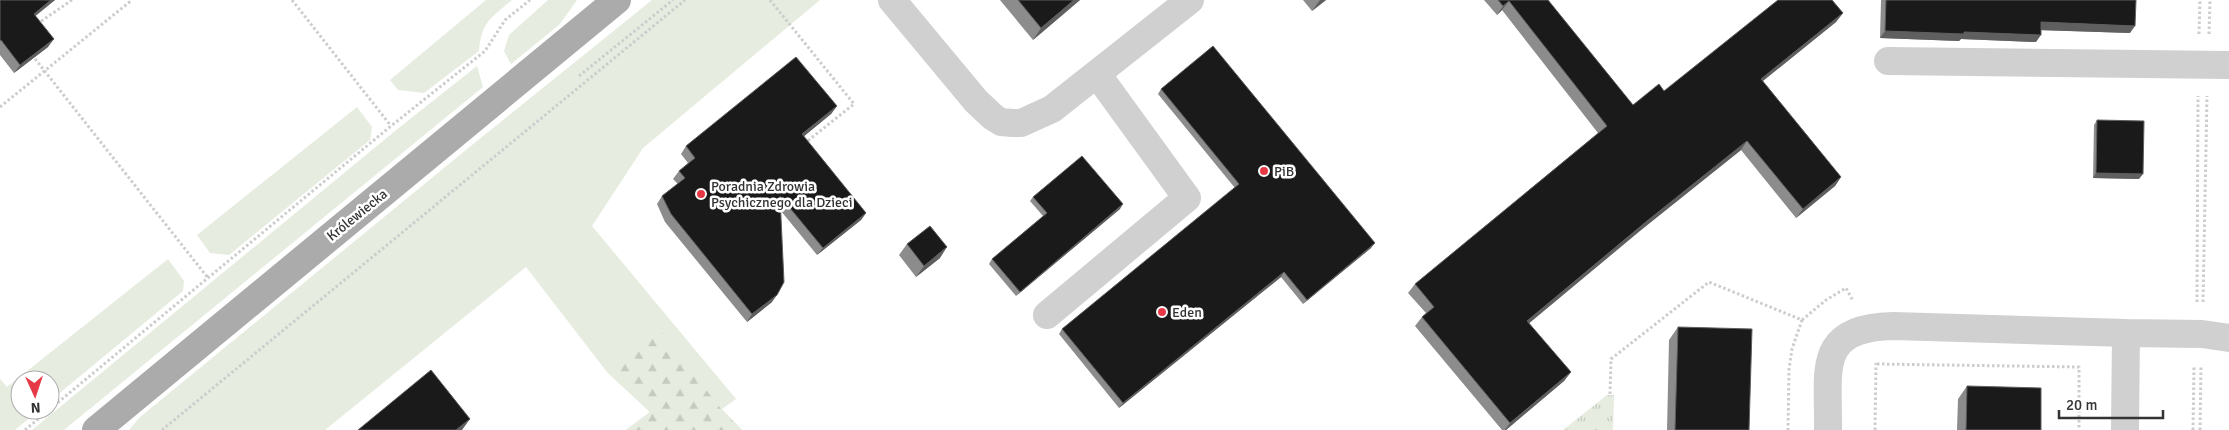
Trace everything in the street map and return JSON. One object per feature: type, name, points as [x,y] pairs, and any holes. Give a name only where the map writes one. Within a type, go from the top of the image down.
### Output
[{"type":"main road","name":"Królewiecka","points":[[96,430],[617,0]]},
{"type":"lane","points":[[892,0],[976,101],[1001,122],[1021,123],[1052,109],[1190,0]]},
{"type":"lane","points":[[1888,61],[2212,65]]},
{"type":"lane","points":[[1047,315],[1187,198],[1097,74]]},
{"type":"lane","points":[[1828,430],[1829,368],[1832,354],[1839,340],[1856,330],[1875,326],[1893,326],[2199,334],[2229,338]]},
{"type":"lane","points":[[2125,430],[2126,333]]},
{"type":"path","points":[[34,27],[72,0]]},
{"type":"path","points":[[0,107],[132,0]]},
{"type":"path","points":[[292,0],[391,126]]},
{"type":"path","points":[[60,401],[391,126],[485,51],[505,20],[530,0]]},
{"type":"path","points":[[576,79],[673,0]]},
{"type":"path","points":[[162,430],[685,0]]},
{"type":"path","points":[[770,0],[854,104],[800,148]]},
{"type":"path","points":[[2200,0],[2212,65],[2199,334],[2200,430]]},
{"type":"path","points":[[2193,430],[2212,65],[2210,0]]},
{"type":"path","points":[[29,50],[208,278]]},
{"type":"path","points":[[1610,394],[1611,359],[1708,282],[1802,320],[1792,349],[1789,368],[1788,430]]},
{"type":"path","points":[[1875,430],[1876,364],[2079,367],[2079,430]]},
{"type":"path","points":[[25,430],[37,420]]},
{"type":"green space","points":[[486,0],[512,0],[493,16],[485,27],[479,51],[424,93],[398,90],[390,80]]},
{"type":"green space","points":[[548,0],[577,0],[559,25],[511,64],[504,51],[509,35]]},
{"type":"green space","points":[[652,0],[820,0],[643,148],[592,226],[736,399],[722,409],[742,430],[626,430],[650,412],[607,372],[526,267],[325,430],[129,430],[140,417]]},
{"type":"green space","points":[[477,66],[483,87],[64,430],[32,430],[44,420],[60,420],[60,407],[395,131]]},
{"type":"green space","points":[[357,107],[372,127],[370,140],[229,255],[210,253],[197,235]]},
{"type":"green space","points":[[168,259],[184,281],[183,291],[60,393],[60,370],[28,370]]},
{"type":"green space","points":[[661,331],[721,409],[742,430],[626,430],[650,412],[607,372]]},
{"type":"green space","points":[[0,379],[7,387],[10,385],[10,420],[27,420],[15,430],[0,430]]},
{"type":"green space","points":[[1607,395],[1614,395],[1613,430],[1563,430]]},
{"type":"building","points":[[0,0],[51,0],[34,14],[54,39],[20,65],[0,41]]},
{"type":"building","points":[[1018,0],[1074,0],[1041,28]]},
{"type":"building","points":[[1498,0],[1548,0],[1633,105],[1659,84],[1664,91],[1778,0],[1832,0],[1843,13],[1761,79],[1841,177],[1803,209],[1747,141],[1527,321],[1571,372],[1510,423],[1422,317],[1434,307],[1415,284],[1607,126],[1509,1],[1503,6]]},
{"type":"building","points":[[1886,0],[2136,0],[2135,26],[2041,22],[2041,35],[1885,31]]},
{"type":"building","points":[[1213,46],[1375,243],[1307,300],[1284,272],[1123,403],[1062,329],[1239,184],[1161,89]]},
{"type":"building","name":"Poradnia Zdrowia Psychicznego dla Dzieci","points":[[796,57],[837,106],[802,134],[866,213],[823,248],[780,196],[784,282],[777,295],[752,314],[671,214],[662,196],[685,178],[679,171],[695,158],[686,146]]},
{"type":"building","points":[[2097,120],[2144,121],[2143,174],[2096,173]]},
{"type":"building","points":[[1082,156],[1123,204],[1020,292],[992,259],[1047,213],[1033,197]]},
{"type":"building","points":[[930,226],[947,247],[924,266],[907,244]]},
{"type":"building","points":[[1678,327],[1752,329],[1749,430],[1675,430]]},
{"type":"building","points":[[431,370],[470,419],[456,430],[358,430]]},
{"type":"building","points":[[1967,386],[2041,388],[2041,430],[1966,430]]},
{"type":"place","name":"PiB","points":[[1264,171]]},
{"type":"place","name":"Poradnia Zdrowia Psychicznego dla Dzieci","points":[[701,194]]},
{"type":"place","name":"Eden","points":[[1162,312]]}]
